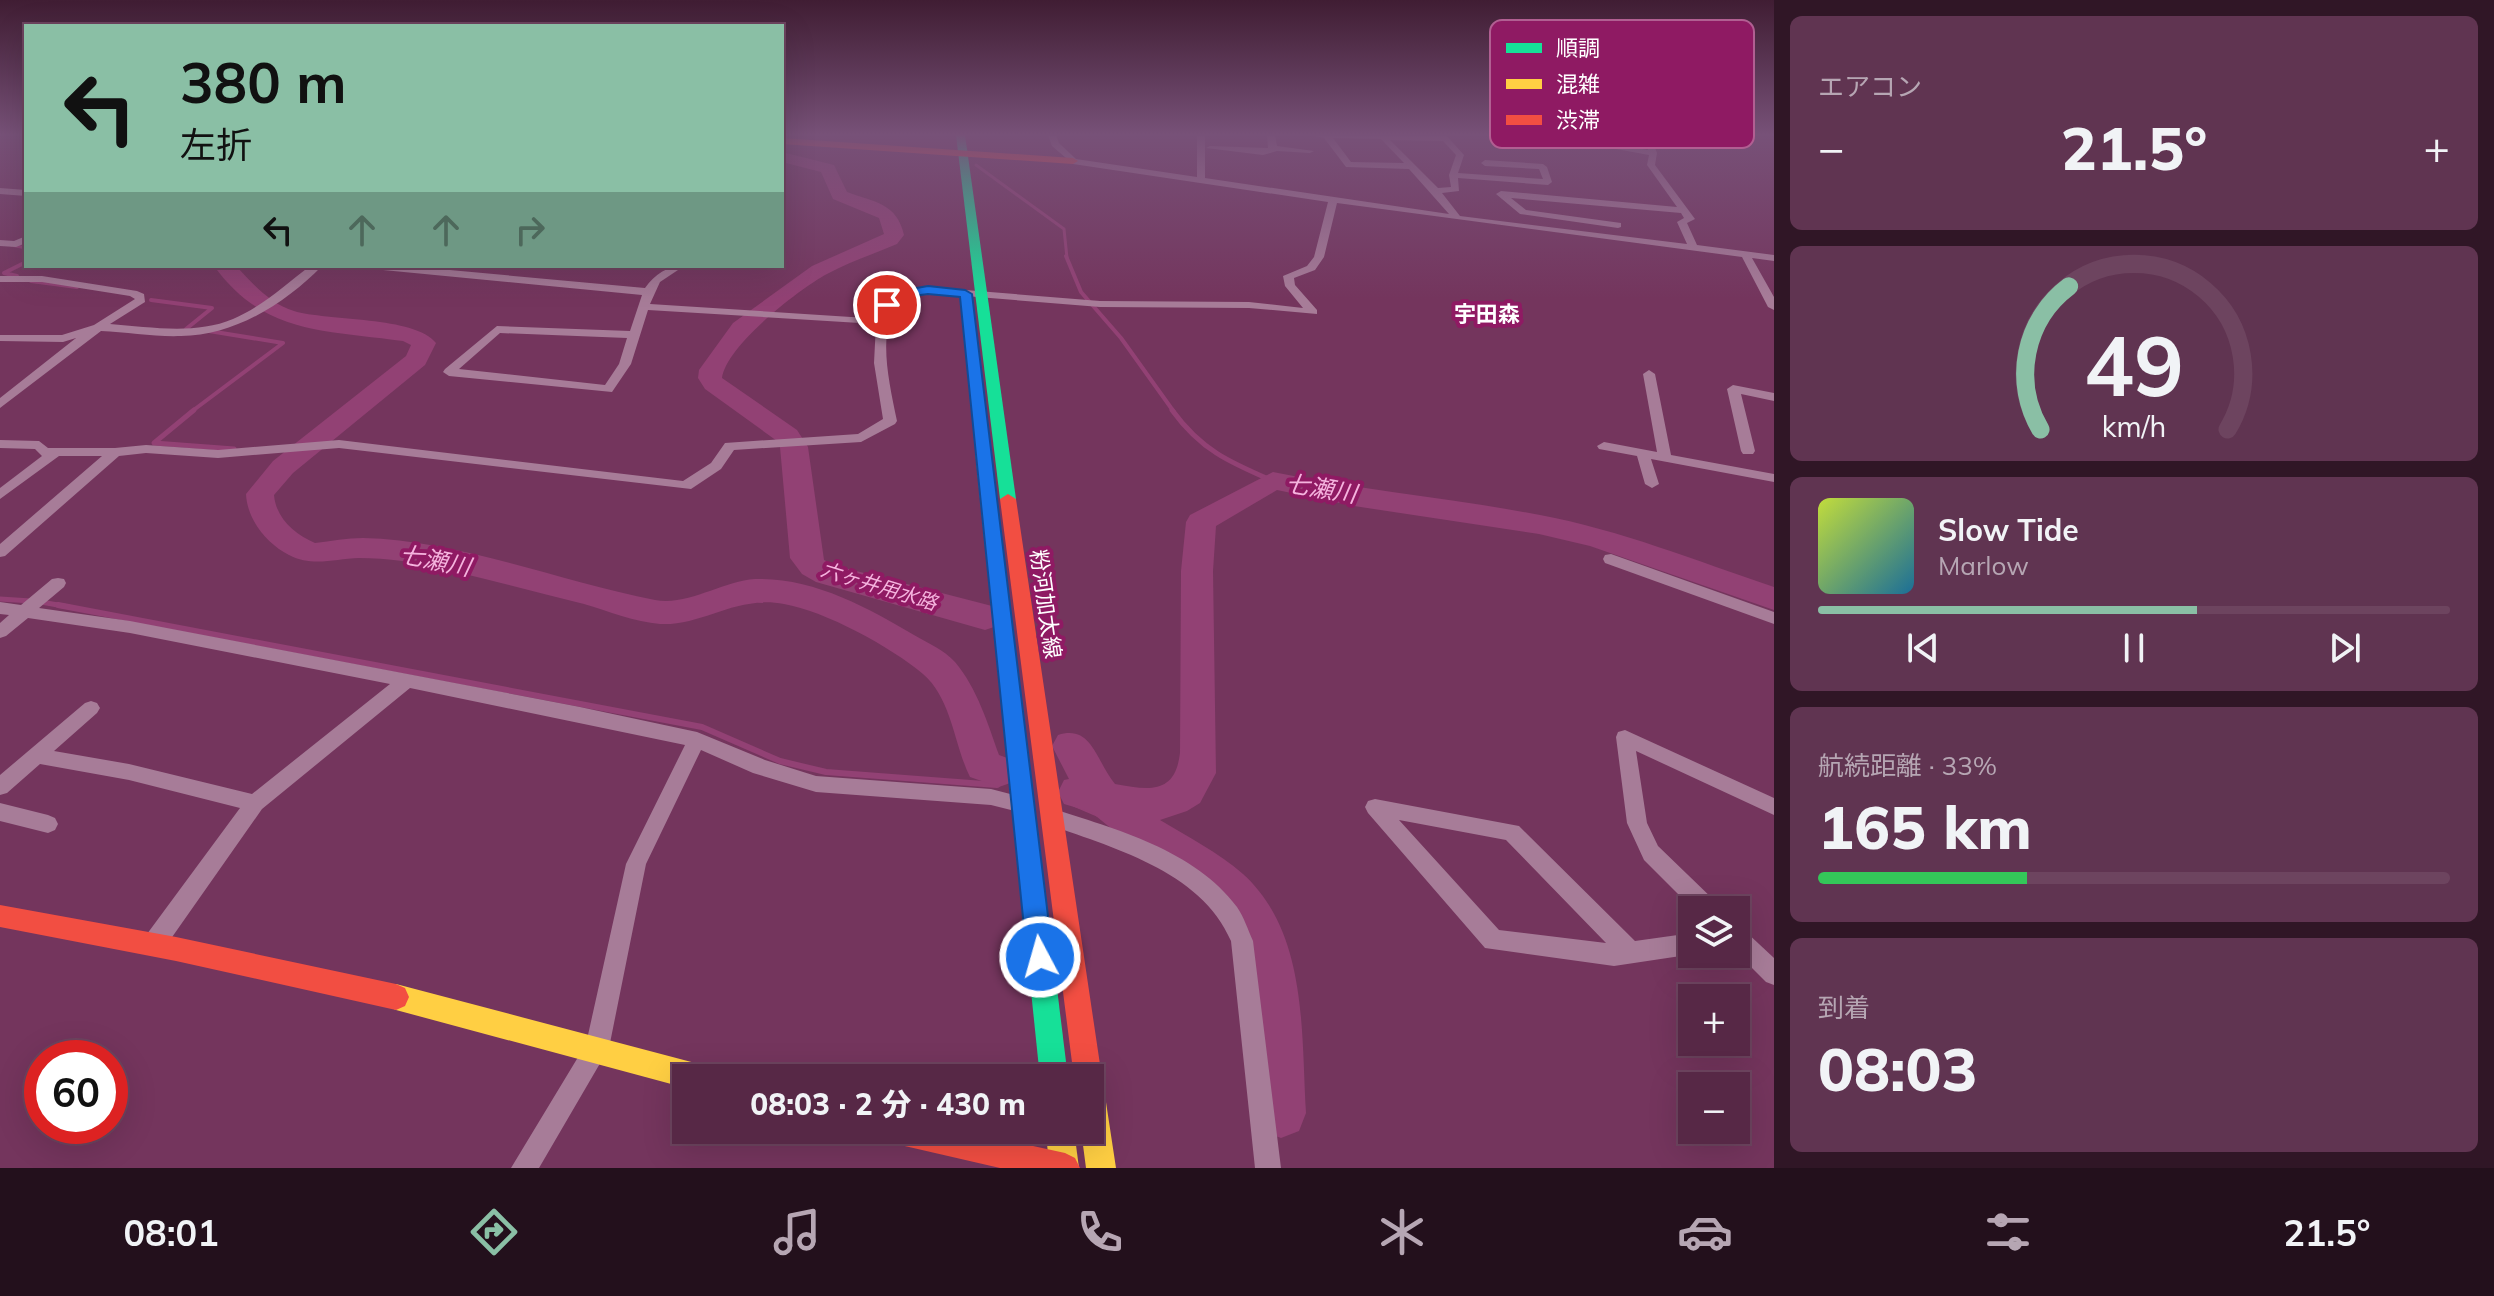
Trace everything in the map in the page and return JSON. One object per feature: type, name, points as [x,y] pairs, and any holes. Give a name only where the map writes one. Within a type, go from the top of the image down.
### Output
[{"type":"main road","name":"粉河加太線","points":[[959,190],[1052,1064]]},
{"type":"main road","name":"粉河加太線","points":[[972,294],[1086,1064]]},
{"type":"main road","points":[[0,916],[155,942],[597,1048],[672,1070]]},
{"type":"main road","points":[[958,1144],[1064,1168],[1061,1144]]},
{"type":"main road","points":[[1098,1144],[1101,1168]]},
{"type":"street","points":[[1263,190],[1457,218],[1774,258]]},
{"type":"street","points":[[1436,191],[1451,190]]},
{"type":"street","points":[[1497,190],[1523,212],[1618,225]]},
{"type":"street","points":[[1669,190],[1690,219],[1682,222],[1693,247]]},
{"type":"street","points":[[0,191],[24,193]]},
{"type":"street","points":[[1436,191],[1457,218]]},
{"type":"street","points":[[1501,194],[1685,211]]},
{"type":"street","points":[[0,444],[39,445],[44,452],[146,449],[218,454],[287,451],[339,444],[686,486],[716,466],[730,446],[861,438],[890,421],[879,357],[881,321],[887,305],[910,293],[928,290],[1100,304],[1249,305],[1313,312],[1290,286],[1288,276],[1311,268],[1319,257],[1333,199]]},
{"type":"street","points":[[0,243],[16,244],[24,240]]},
{"type":"street","points":[[1745,254],[1774,307]]},
{"type":"street","points":[[0,404],[98,327],[183,333],[224,326],[267,304],[314,268]]},
{"type":"street","points":[[394,268],[648,292]]},
{"type":"street","points":[[648,292],[656,280],[676,268]]},
{"type":"street","points":[[0,279],[42,279],[140,296],[141,300],[133,308],[98,327],[63,339],[0,338]]},
{"type":"street","points":[[648,292],[653,307]]},
{"type":"street","points":[[653,307],[760,312],[840,321],[881,321]]},
{"type":"street","points":[[634,335],[497,329],[449,372],[608,389],[625,364],[634,335],[653,307]]},
{"type":"street","points":[[1649,374],[1665,458]]},
{"type":"street","points":[[1748,451],[1733,389],[1774,397]]},
{"type":"street","points":[[1604,446],[1774,478]]},
{"type":"street","points":[[0,495],[56,452]]},
{"type":"street","points":[[0,552],[115,452]]},
{"type":"street","points":[[1643,454],[1652,484]]},
{"type":"street","points":[[1611,559],[1774,618]]},
{"type":"street","points":[[0,632],[58,583]]},
{"type":"street","points":[[0,608],[29,607],[697,740],[760,767],[816,784],[991,797],[1023,805]]},
{"type":"street","points":[[155,942],[255,803],[406,681]]},
{"type":"street","points":[[0,787],[91,708]]},
{"type":"street","points":[[1695,896],[1651,853],[1637,823],[1625,737],[1773,812]]},
{"type":"street","points":[[524,1168],[597,1048],[636,864],[697,740]]},
{"type":"street","points":[[38,756],[129,772],[255,803]]},
{"type":"street","points":[[1631,953],[1512,832],[1375,807],[1493,940],[1614,955],[1631,953],[1678,946]]},
{"type":"street","points":[[0,812],[48,824]]},
{"type":"street","points":[[1051,817],[1106,834],[1183,870],[1228,913],[1242,941],[1268,1168]]},
{"type":"street","points":[[1750,951],[1774,974]]},
{"type":"waterway","name":"六ヶ井用水路","points":[[837,190],[839,195],[886,214],[891,220],[894,235],[890,240],[819,270],[741,328],[711,370],[710,378],[714,384],[788,436],[794,447],[806,558],[813,567],[827,574],[980,614],[985,618]]},
{"type":"waterway","points":[[1010,190],[1064,229],[1067,258]]},
{"type":"waterway","points":[[11,245],[24,248]]},
{"type":"waterway","points":[[1066,256],[1081,292],[1121,338],[1174,412]]},
{"type":"waterway","points":[[17,276],[4,273],[24,263]]},
{"type":"waterway","name":"七瀬川","points":[[226,268],[262,303],[280,314],[409,335],[424,343],[416,360],[283,467],[260,494],[261,509],[273,528],[297,547],[312,553],[361,548],[400,551],[509,574],[658,612],[671,612],[733,594],[759,590],[799,595],[818,601],[873,626],[938,667],[961,704],[984,766],[999,771]]},
{"type":"waterway","points":[[31,281],[77,287]]},
{"type":"waterway","points":[[151,300],[212,308],[186,329]]},
{"type":"waterway","points":[[191,412],[283,343],[209,331]]},
{"type":"waterway","points":[[194,410],[154,443],[234,449]]},
{"type":"waterway","points":[[1172,410],[1205,445],[1243,468],[1273,481]]},
{"type":"waterway","name":"七瀬川","points":[[1102,797],[1142,804],[1158,803],[1186,792],[1195,779],[1199,753],[1197,571],[1201,522],[1273,481],[1354,497],[1539,524],[1598,538],[1774,599]]},
{"type":"waterway","points":[[0,599],[31,601]]},
{"type":"waterway","points":[[41,602],[61,606]]},
{"type":"waterway","points":[[61,606],[69,607]]},
{"type":"waterway","points":[[61,606],[702,727],[780,761],[826,772],[997,785]]},
{"type":"waterway","name":"六ヶ井用水路","points":[[1071,746],[1102,797]]},
{"type":"waterway","name":"七瀬川","points":[[1078,792],[1102,797]]},
{"type":"waterway","name":"六ヶ井用水路","points":[[1102,797],[1143,831],[1208,872],[1246,908],[1260,931],[1274,993],[1281,1113]]},
{"type":"waterway","points":[[1075,804],[1159,840]]},
{"type":"traffic: fast","points":[[967,190],[1008,499]]},
{"type":"traffic: fast","points":[[983,450],[1052,1064]]},
{"type":"traffic: slow","points":[[396,997],[672,1071]]},
{"type":"traffic: slow","points":[[1061,1144],[1064,1168]]},
{"type":"traffic: slow","points":[[1098,1144],[1101,1168]]},
{"type":"traffic: jam","points":[[1008,499],[1086,1064]]},
{"type":"traffic: jam","points":[[0,916],[176,949],[396,997]]},
{"type":"traffic: jam","points":[[958,1144],[1065,1168]]},
{"type":"district","name":"宇田森","points":[[1487,314]]},
{"type":"route","points":[[887,305],[910,293],[928,290],[965,294],[1040,957]]}]
